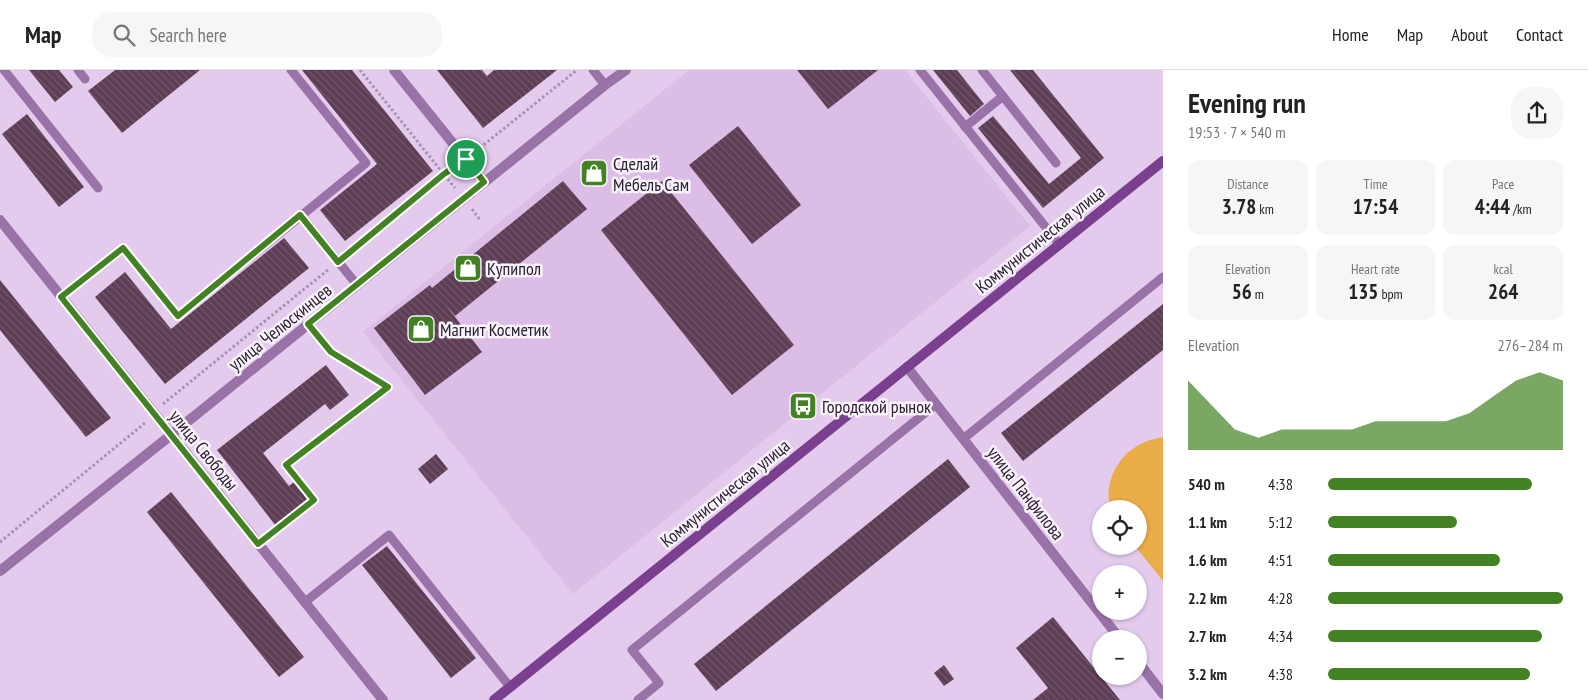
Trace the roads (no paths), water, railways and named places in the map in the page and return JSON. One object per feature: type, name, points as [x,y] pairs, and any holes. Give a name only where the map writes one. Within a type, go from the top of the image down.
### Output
[{"type":"main road","name":"Коммунистическая улица","points":[[494,700],[1163,162]]},
{"type":"street","points":[[394,70],[484,182]]},
{"type":"street","name":"улица Челюскинцев","points":[[0,571],[626,70]]},
{"type":"street","name":"улица Свободы","points":[[0,220],[383,700]]},
{"type":"street","name":"улица Панфилова","points":[[907,367],[1113,630]]},
{"type":"street","points":[[1147,673],[1163,694]]},
{"type":"lane","points":[[4,70],[98,188]]},
{"type":"lane","points":[[78,70],[85,78]]},
{"type":"lane","points":[[61,297],[123,248],[178,316],[366,163],[291,70]]},
{"type":"lane","points":[[593,70],[605,85]]},
{"type":"lane","points":[[920,70],[1060,244]]},
{"type":"lane","points":[[982,70],[1056,163]]},
{"type":"lane","points":[[965,126],[1003,96]]},
{"type":"lane","points":[[300,215],[356,285]]},
{"type":"lane","points":[[963,439],[1163,277]]},
{"type":"lane","points":[[286,465],[388,387],[331,352],[308,324]]},
{"type":"lane","points":[[638,700],[659,683],[632,650],[936,404]]},
{"type":"lane","points":[[305,602],[389,535],[510,687]]},
{"type":"place","name":"Сделай Мебель Сам","points":[[594,173]]},
{"type":"place","name":"Купипол","points":[[468,268]]},
{"type":"place","name":"Магнит Косметик","points":[[421,329]]},
{"type":"place","name":"Городской рынок","points":[[803,406]]}]
